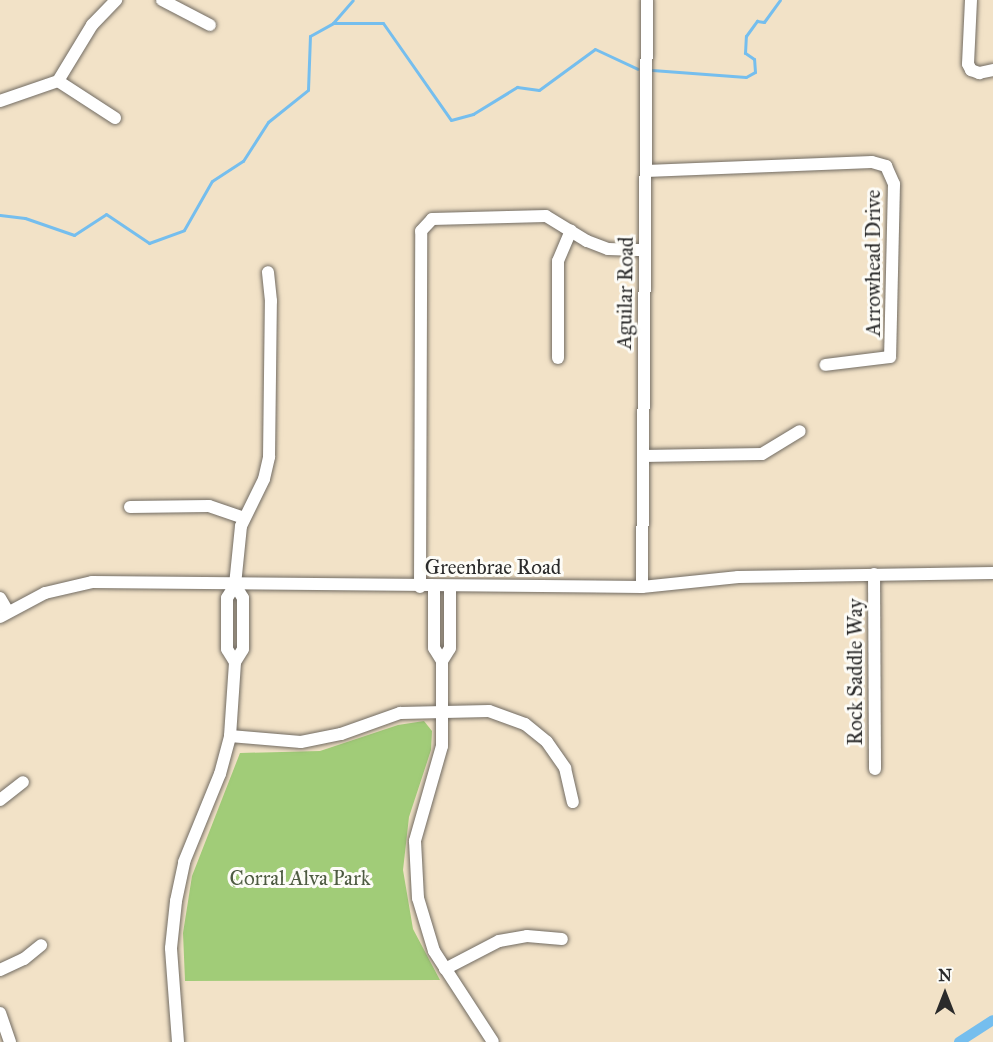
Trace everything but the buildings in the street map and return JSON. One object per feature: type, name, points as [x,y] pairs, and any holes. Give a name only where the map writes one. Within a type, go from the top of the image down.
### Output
[{"type":"street","points":[[0,101],[58,81],[92,25],[116,0]]},
{"type":"street","points":[[162,0],[210,25]]},
{"type":"street","name":"Aguilar Road","points":[[642,587],[647,0]]},
{"type":"street","points":[[971,0],[968,64],[971,70],[979,73],[993,70]]},
{"type":"street","points":[[58,81],[114,118]]},
{"type":"street","name":"Arrowhead Drive","points":[[646,171],[872,162],[886,166],[894,184],[890,357],[825,365]]},
{"type":"street","points":[[420,587],[421,231],[432,219],[546,216],[609,249],[645,250]]},
{"type":"street","points":[[558,358],[558,261],[571,231]]},
{"type":"street","points":[[178,1042],[171,948],[178,883],[190,844],[220,774],[230,736],[235,662],[227,649],[227,598],[235,585],[236,550],[244,518],[261,486],[269,457],[271,301],[268,272]]},
{"type":"street","points":[[643,456],[762,454],[800,431]]},
{"type":"street","points":[[130,507],[209,506],[244,518]]},
{"type":"street","name":"Greenbrae Road","points":[[4,614],[45,593],[83,583],[642,587],[722,578],[993,573]]},
{"type":"street","name":"Rock Saddle Way","points":[[874,574],[874,769]]},
{"type":"street","points":[[434,587],[434,648],[442,661]]},
{"type":"street","points":[[450,587],[450,648],[442,661],[440,762],[418,826],[414,857],[422,920],[445,969],[494,1042]]},
{"type":"street","points":[[0,598],[4,614]]},
{"type":"street","points":[[230,736],[272,743],[314,741],[400,713],[442,710],[502,714],[536,731],[565,768],[573,802]]},
{"type":"street","points":[[0,800],[23,782]]},
{"type":"street","points":[[445,969],[499,941],[527,936],[562,939]]},
{"type":"street","points":[[0,970],[24,959],[41,945]]},
{"type":"street","points":[[0,1013],[10,1042]]},
{"type":"green space","name":"Corral Alva Park","points":[[424,721],[432,731],[431,750],[409,817],[403,870],[413,929],[440,980],[185,981],[183,933],[192,876],[240,753],[320,751],[398,725]]},
{"type":"waterway","points":[[0,215],[25,218],[74,235],[106,214],[149,243],[184,230],[212,181],[243,161],[268,122],[308,90],[310,36],[333,23],[353,0]]},
{"type":"waterway","points":[[652,70],[746,77],[755,72],[754,59],[745,53],[746,36],[757,21],[764,22],[780,0]]},
{"type":"waterway","points":[[333,23],[383,23],[451,120],[473,114],[517,87],[539,90],[595,49],[638,69]]},
{"type":"waterway","points":[[959,1042],[993,1020]]}]
